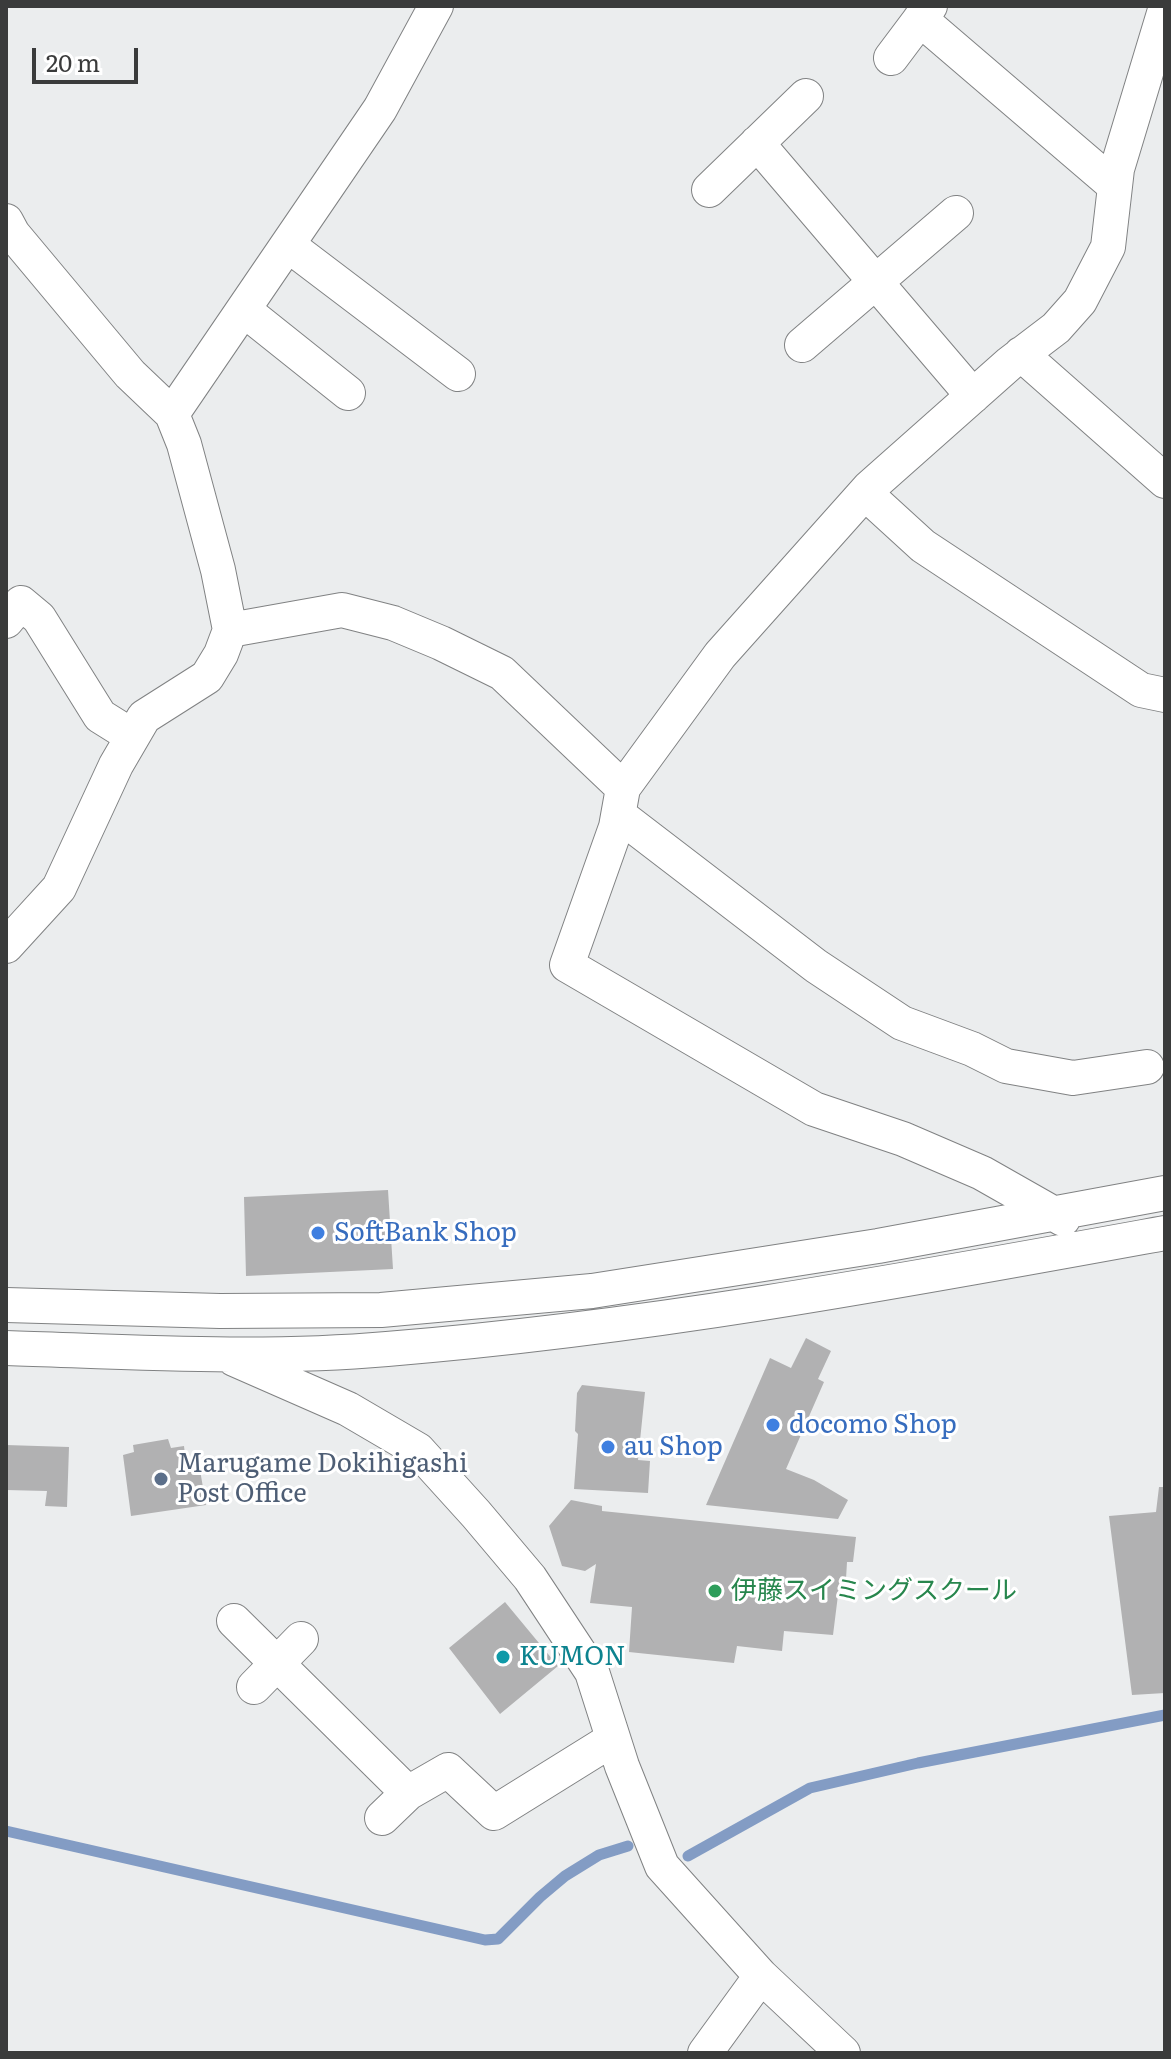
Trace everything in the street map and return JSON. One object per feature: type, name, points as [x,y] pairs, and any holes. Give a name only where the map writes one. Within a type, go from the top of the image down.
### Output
[{"type":"street","points":[[172,414],[380,109],[436,6]]},
{"type":"street","points":[[1108,1244],[969,1168],[903,1139],[814,1109],[567,965],[621,802],[720,655],[865,493],[1021,354],[1056,328],[1080,301],[1108,247],[1117,169],[1165,10]]},
{"type":"street","points":[[891,58],[925,13],[1115,186]]},
{"type":"street","points":[[709,190],[806,96]]},
{"type":"street","points":[[757,143],[973,396]]},
{"type":"street","points":[[802,345],[956,213]]},
{"type":"street","points":[[6,221],[13,234],[130,374],[172,414],[192,472],[230,630],[221,654],[207,677],[144,717],[116,765],[59,888],[6,946]]},
{"type":"street","points":[[288,245],[458,374]]},
{"type":"street","points":[[244,310],[348,393]]},
{"type":"street","points":[[1021,354],[1165,481]]},
{"type":"street","points":[[865,493],[923,546],[1141,690],[1165,695]]},
{"type":"street","points":[[6,621],[21,603],[39,618],[100,716],[132,736]]},
{"type":"street","points":[[230,630],[342,610],[405,628],[502,673],[621,802],[816,966],[902,1023],[972,1049],[1006,1066],[1073,1078],[1159,1069]]},
{"type":"street","points":[[6,1305],[225,1311],[381,1310],[592,1291],[878,1246],[1165,1193]]},
{"type":"street","points":[[6,1348],[225,1355],[385,1350],[599,1327],[883,1283],[1165,1233]]},
{"type":"street","points":[[225,1311],[225,1355]]},
{"type":"street","points":[[225,1355],[348,1409],[418,1450],[476,1514],[539,1592],[592,1672],[613,1739],[662,1866],[761,1976],[843,2053]]},
{"type":"street","points":[[234,1621],[266,1675],[408,1793]]},
{"type":"street","points":[[266,1675],[301,1639]]},
{"type":"street","points":[[382,1818],[408,1793],[448,1770],[494,1813],[613,1739]]},
{"type":"street","points":[[705,2053],[761,1976]]},
{"type":"building","name":"SoftBank Shop","points":[[388,1190],[393,1269],[246,1276],[244,1197]]},
{"type":"building","name":"docomo Shop","points":[[806,1338],[831,1351],[818,1379],[824,1382],[786,1469],[814,1480],[848,1500],[838,1519],[706,1505],[770,1358],[791,1368]]},
{"type":"building","name":"au Shop","points":[[582,1385],[645,1392],[638,1460],[650,1461],[648,1493],[574,1489],[577,1393]]},
{"type":"building","points":[[168,1439],[171,1448],[184,1446],[187,1472],[200,1470],[206,1505],[131,1516],[123,1455],[134,1452],[133,1445]]},
{"type":"building","points":[[6,1445],[69,1447],[67,1507],[45,1506],[47,1491],[6,1490]]},
{"type":"building","points":[[1159,1487],[1165,1487],[1165,1693],[1132,1695],[1109,1516],[1156,1512]]},
{"type":"building","name":"伊藤スイミングスクール","points":[[571,1500],[602,1506],[602,1511],[856,1537],[853,1562],[847,1562],[846,1579],[840,1579],[833,1635],[784,1631],[782,1651],[737,1646],[734,1663],[629,1652],[632,1607],[590,1603],[596,1564],[585,1571],[562,1566],[549,1526]]},
{"type":"building","name":"KUMON","points":[[505,1602],[558,1666],[500,1714],[449,1648]]},
{"type":"waterway","points":[[688,1856],[810,1788],[918,1763],[1165,1715]]},
{"type":"waterway","points":[[6,1831],[485,1940],[498,1939],[565,1876],[599,1855],[628,1846]]},
{"type":"place","name":"SoftBank Shop","points":[[318,1233]]},
{"type":"place","name":"docomo Shop","points":[[773,1425]]},
{"type":"place","name":"au Shop","points":[[608,1447]]},
{"type":"place","name":"Marugame Dokihigashi Post Office","points":[[161,1479]]},
{"type":"place","name":"伊藤スイミングスクール","points":[[715,1591]]},
{"type":"place","name":"KUMON","points":[[503,1657]]}]
